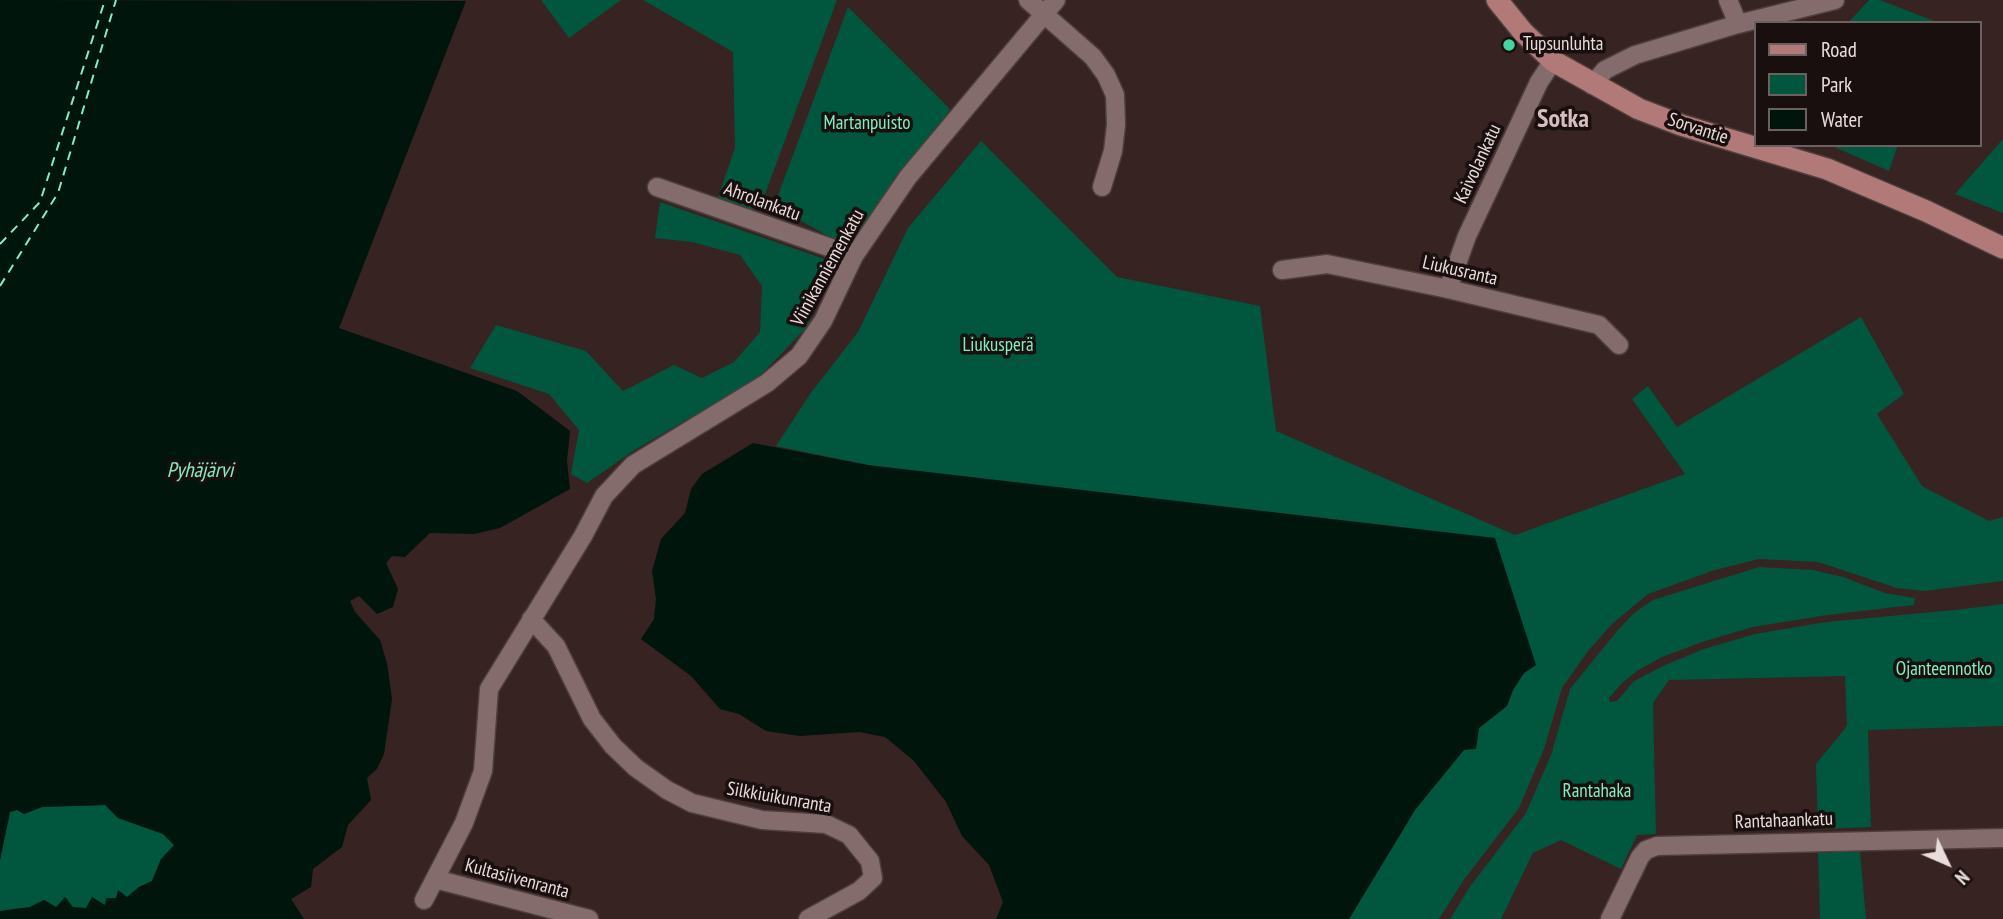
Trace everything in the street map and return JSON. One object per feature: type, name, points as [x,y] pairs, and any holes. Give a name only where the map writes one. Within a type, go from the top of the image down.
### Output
[{"type":"main road","name":"Sorvantie","points":[[1497,0],[1523,32],[1553,61],[1592,85],[1639,109],[1755,147]]},
{"type":"main road","name":"Sorvantie","points":[[1756,147],[1866,184],[2003,248]]},
{"type":"street","points":[[1028,0],[1050,6],[1093,57],[1106,75],[1115,95],[1113,151],[1102,187]]},
{"type":"street","points":[[1728,0],[1738,24]]},
{"type":"street","points":[[1592,85],[1605,70],[1623,59],[1738,24],[1835,0]]},
{"type":"street","name":"Viinikanniemenkatu","points":[[424,900],[464,823],[483,771],[489,689],[612,485],[648,455],[767,383],[787,368],[818,330],[835,299],[853,256],[908,177],[1050,6]]},
{"type":"street","name":"Kaivolankatu","points":[[1448,289],[1467,236],[1539,82],[1553,61]]},
{"type":"street","name":"Ahrolankatu","points":[[657,187],[853,256]]},
{"type":"street","name":"Liukusranta","points":[[1282,270],[1327,264],[1448,289],[1599,325],[1619,345]]},
{"type":"street","name":"Silkkiuikunranta","points":[[531,619],[556,646],[592,719],[613,746],[636,768],[667,790],[692,803],[762,820],[826,824],[849,835],[870,861],[873,878],[859,891],[808,919]]},
{"type":"street","name":"Rantahaankatu","points":[[1610,919],[1640,857],[1646,850],[1657,846],[2003,838]]},
{"type":"street","name":"Kultasiivenranta","points":[[435,879],[589,919]]},
{"type":"green space","points":[[541,0],[621,0],[569,38]]},
{"type":"green space","points":[[643,0],[837,0],[761,205],[752,210],[718,197],[735,148],[733,52]]},
{"type":"green space","points":[[1869,0],[1880,0],[1934,21],[1850,21]]},
{"type":"green space","name":"Martanpuisto","points":[[848,7],[950,109],[848,247],[774,206]]},
{"type":"green space","points":[[2003,139],[2003,213],[1955,194]]},
{"type":"green space","name":"Liukusperä","points":[[981,141],[1117,277],[1260,306],[1276,431],[1515,535],[1685,474],[1632,399],[1648,386],[1677,427],[1861,317],[1904,394],[1877,414],[1922,486],[1989,521],[2003,517],[2003,581],[1924,591],[1897,588],[1818,562],[1759,559],[1715,570],[1648,594],[1612,624],[1588,651],[1562,688],[1544,749],[1519,808],[1463,881],[1439,919],[1349,919],[1415,810],[1479,728],[1507,706],[1524,673],[1536,665],[868,465],[776,446],[810,394],[858,332],[908,228]]},
{"type":"green space","points":[[1835,147],[1897,147],[1889,171]]},
{"type":"green space","points":[[660,202],[836,263],[807,327],[757,379],[636,449],[587,483],[571,474],[579,430],[549,394],[470,368],[496,325],[586,351],[623,391],[674,365],[702,378],[734,362],[760,332],[762,286],[740,255],[692,242],[655,238]]},
{"type":"green space","points":[[1759,567],[1813,570],[1843,577],[1885,593],[1915,598],[1914,605],[1753,627],[1705,641],[1662,657],[1637,671],[1622,683],[1609,698],[1610,702],[1617,701],[1634,681],[1665,665],[1704,649],[1755,634],[1826,622],[2003,604],[2003,726],[1868,730],[1871,827],[1818,829],[1816,764],[1847,726],[1845,676],[1669,680],[1653,703],[1656,834],[1637,835],[1621,869],[1561,840],[1533,853],[1501,919],[1450,919],[1469,888],[1526,813],[1551,755],[1570,689],[1617,631],[1634,613],[1653,600]]},
{"type":"green space","points":[[105,805],[118,818],[163,834],[175,845],[161,859],[152,881],[127,897],[116,898],[105,905],[87,908],[56,907],[44,900],[30,907],[0,911],[0,860],[10,812],[17,810],[24,814],[42,807]]},
{"type":"green space","points":[[1860,851],[1866,919],[1820,919],[1818,853]]},
{"type":"water","name":"Pyhäjärvi","points":[[0,0],[466,1],[339,328],[517,391],[570,431],[567,461],[570,489],[500,528],[474,534],[430,533],[405,557],[392,556],[386,563],[398,589],[393,607],[377,614],[359,596],[350,601],[355,612],[380,640],[387,663],[392,699],[384,754],[377,769],[367,778],[371,800],[348,825],[342,847],[313,869],[311,887],[291,899],[304,919],[0,919],[0,911],[30,907],[44,900],[56,907],[65,897],[73,907],[86,908],[92,897],[105,905],[106,898],[116,898],[118,890],[127,897],[152,881],[161,859],[174,845],[163,834],[118,818],[105,805],[42,807],[24,814],[17,810],[10,812],[0,860]]},
{"type":"water","points":[[753,443],[868,465],[1495,538],[1536,665],[1524,673],[1507,706],[1479,728],[1476,749],[1464,750],[1415,810],[1349,919],[996,919],[1003,902],[989,865],[962,836],[946,802],[914,761],[885,737],[859,732],[800,736],[766,731],[739,714],[720,709],[691,676],[641,639],[654,619],[656,599],[652,571],[661,539],[685,513],[691,489],[702,474]]},
{"type":"ferry route","points":[[0,244],[40,202],[105,0]]},
{"type":"ferry route","points":[[0,286],[58,193],[116,0]]},
{"type":"place","name":"Tupsunluhta","points":[[1509,45]]},
{"type":"district","name":"Sotka","points":[[1563,120]]},
{"type":"park label","name":"Ojanteennotko","points":[[1944,670]]},
{"type":"park label","name":"Rantahaka","points":[[1597,792]]}]
